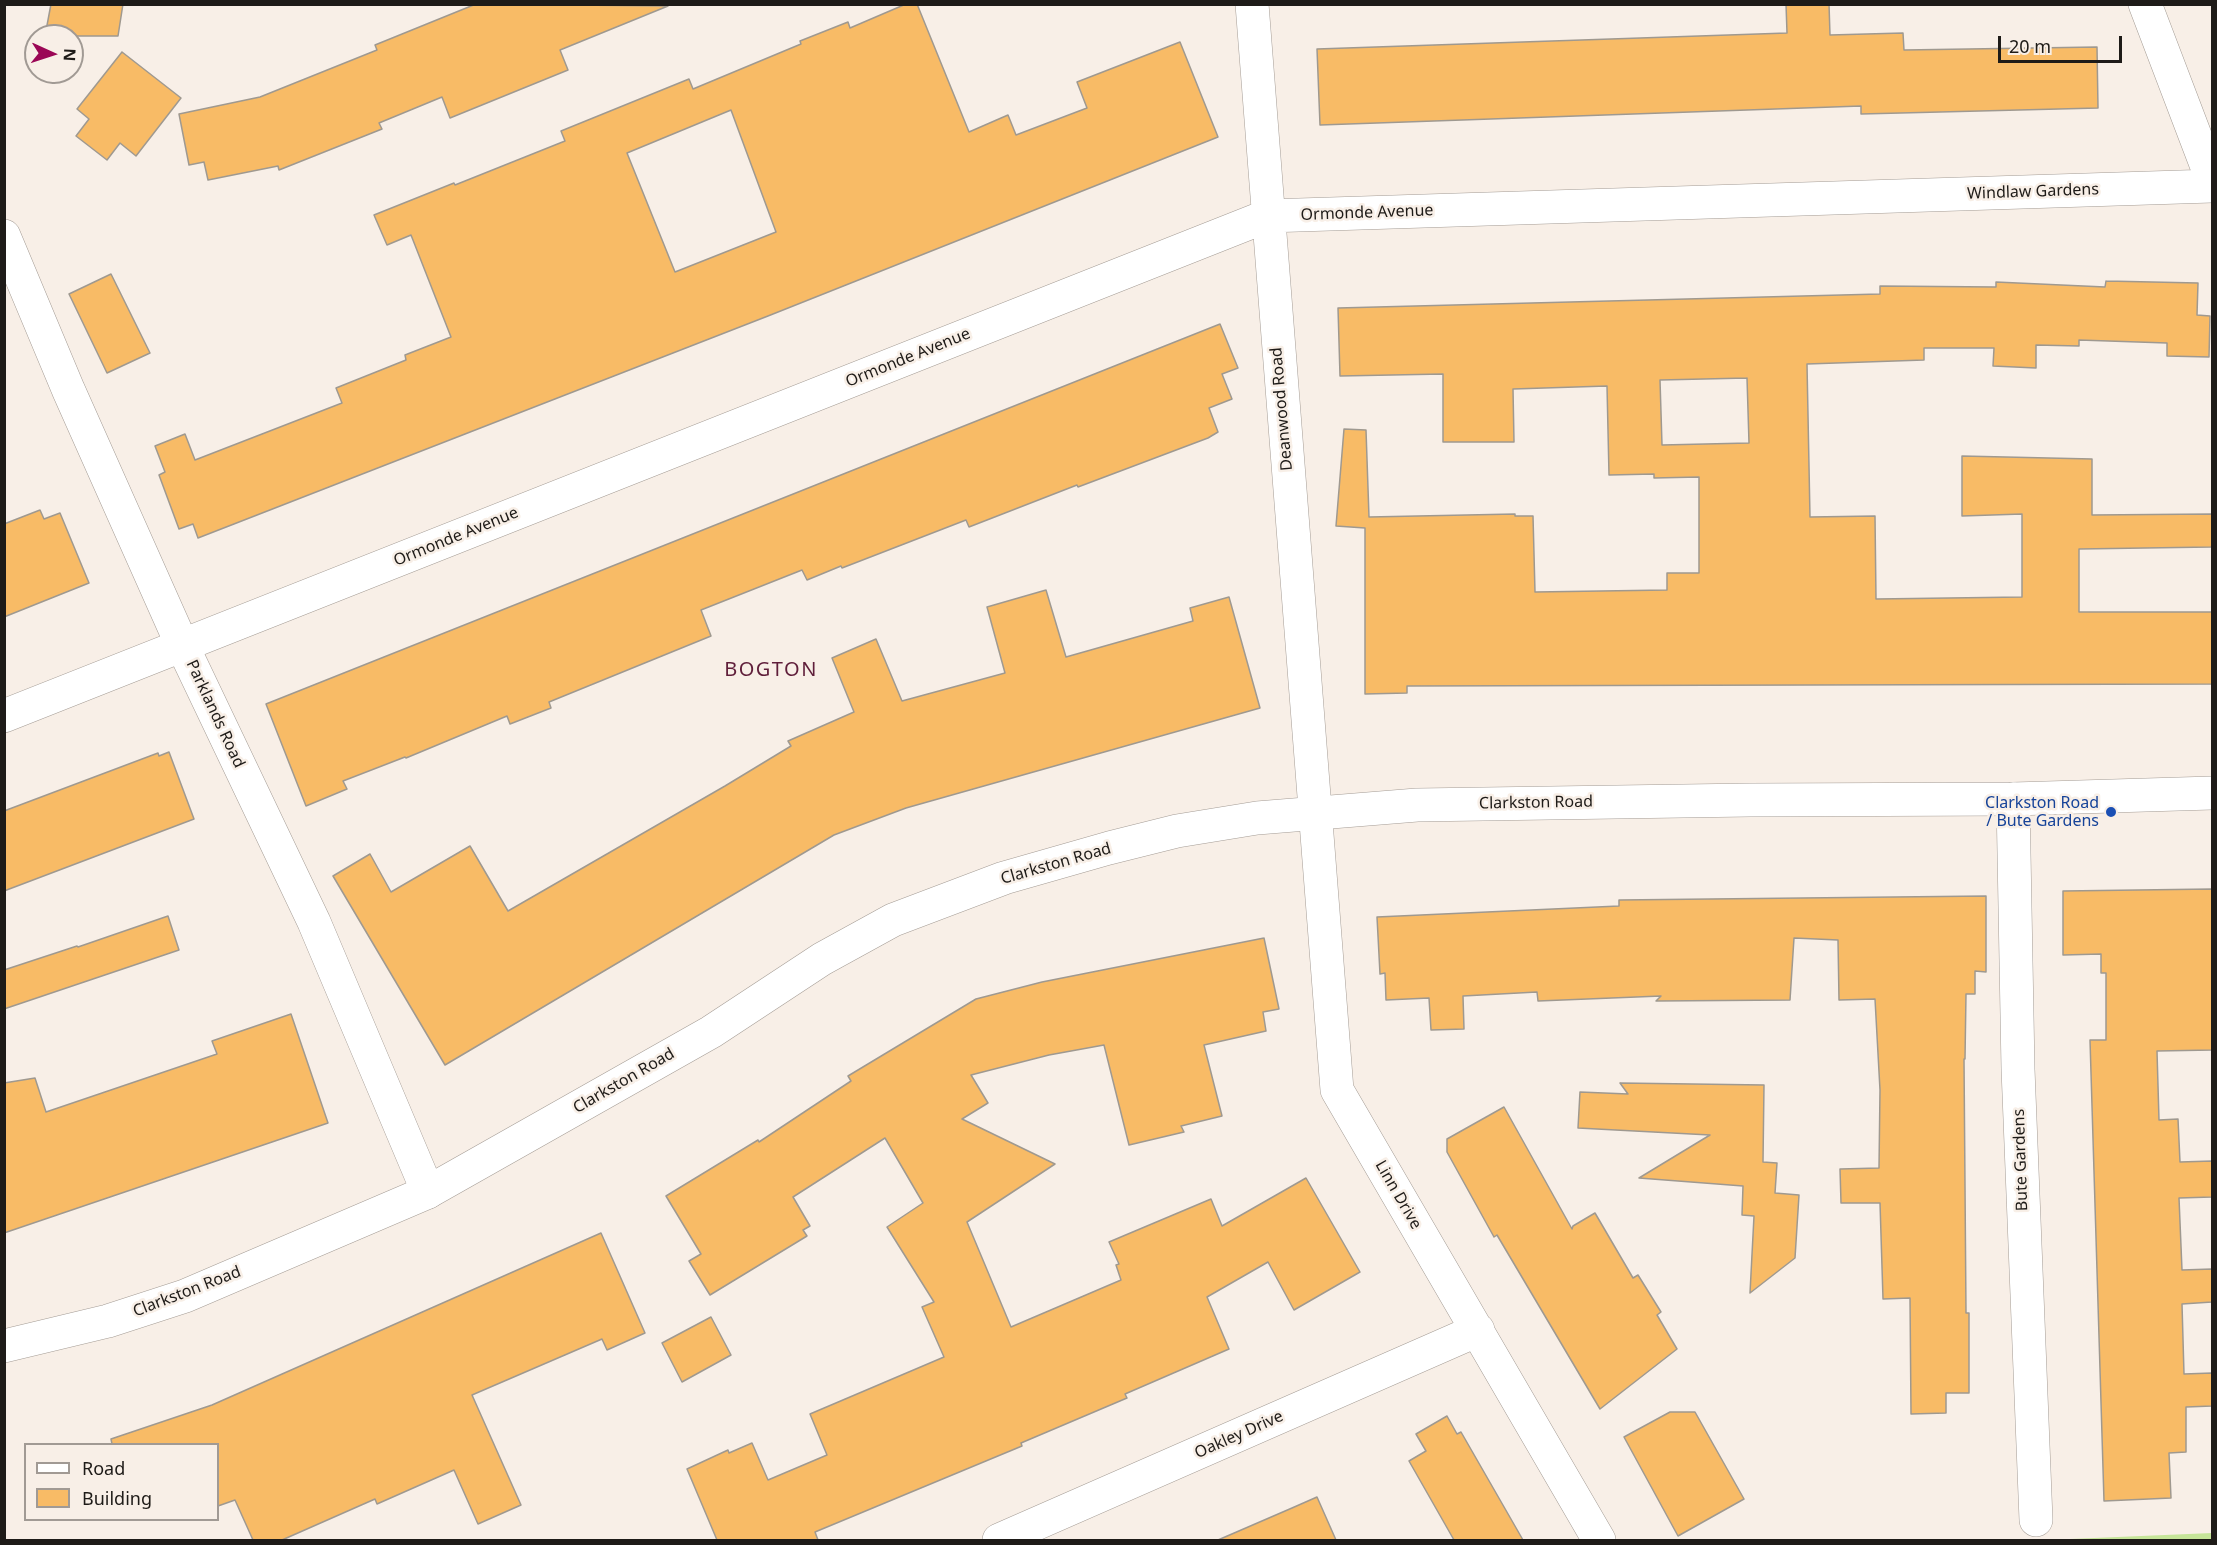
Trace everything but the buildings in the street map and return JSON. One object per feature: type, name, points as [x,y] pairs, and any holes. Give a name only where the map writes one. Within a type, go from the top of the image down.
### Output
[{"type":"street","name":"Deanwood Road","points":[[1252,4],[1315,813]]},
{"type":"street","points":[[2145,4],[2212,180]]},
{"type":"street","name":"Windlaw Gardens","points":[[1853,198],[2212,186]]},
{"type":"street","name":"Ormonde Avenue","points":[[4,716],[1267,216],[1853,198]]},
{"type":"street","name":"Parklands Road","points":[[4,236],[68,389],[182,645],[314,922],[428,1192]]},
{"type":"street","name":"Clarkston Road","points":[[4,1346],[108,1321],[185,1296],[428,1192],[711,1032],[822,959],[893,920],[1004,878],[1109,848],[1177,831],[1257,818],[1429,804],[2013,799],[2212,794]]},
{"type":"street","name":"Bute Gardens","points":[[2013,799],[2018,1070],[2036,1520]]},
{"type":"street","name":"Linn Drive","points":[[1315,813],[1337,1089],[1599,1540]]},
{"type":"street","name":"Oakley Drive","points":[[999,1540],[1478,1330]]},
{"type":"green space","points":[[2212,1533],[2212,1540],[2047,1540]]},
{"type":"place","name":"Clarkston Road / Bute Gardens","points":[[2111,812]]},
{"type":"district","name":"BOGTON","points":[[771,670]]}]
